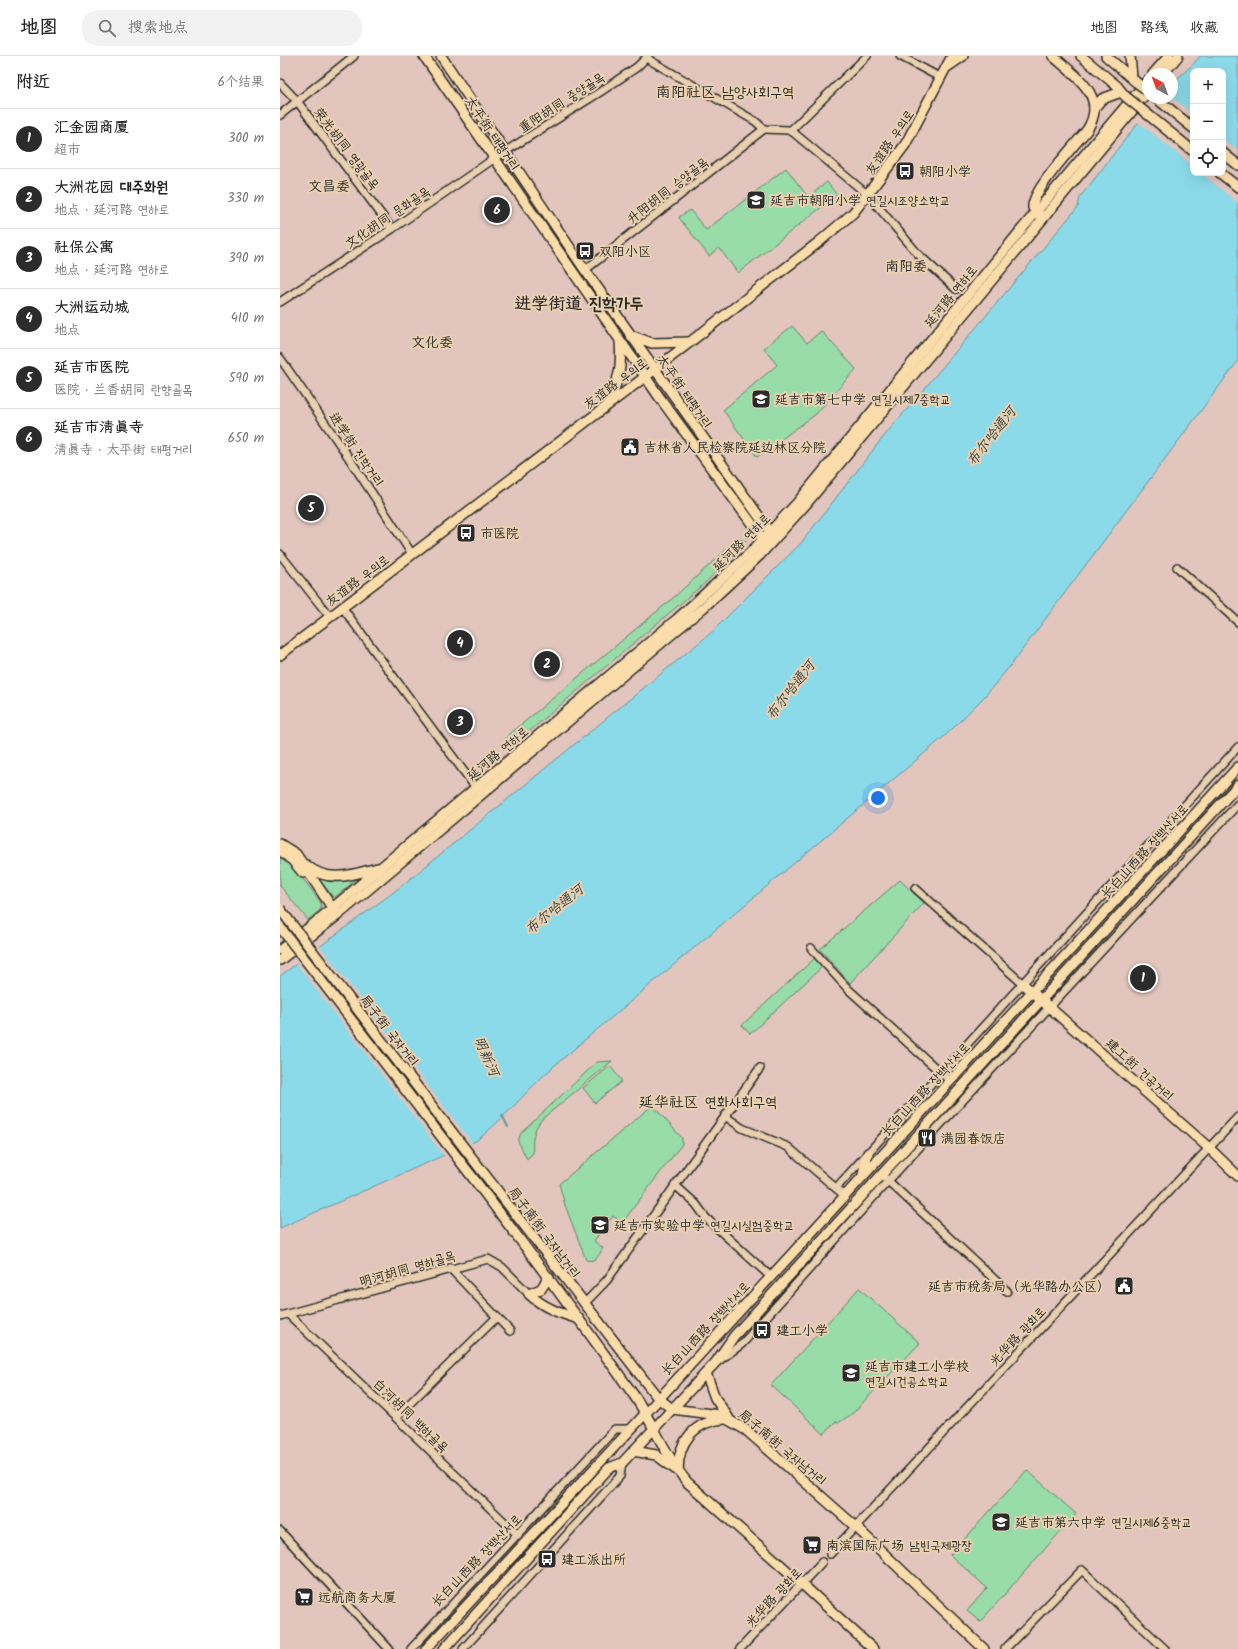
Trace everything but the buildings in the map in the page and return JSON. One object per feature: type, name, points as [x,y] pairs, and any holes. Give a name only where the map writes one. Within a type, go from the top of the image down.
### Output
[{"type":"main road","name":"太平街 태평거리","points":[[424,56],[645,377],[768,541]]},
{"type":"main road","name":"太平街 태평거리","points":[[442,56],[585,270],[654,370],[770,532],[768,541]]},
{"type":"main road","points":[[946,56],[946,68]]},
{"type":"main road","name":"友谊路 우의로","points":[[280,655],[645,377],[853,213],[905,145],[952,56]]},
{"type":"main road","points":[[946,68],[963,56]]},
{"type":"main road","points":[[1040,214],[1032,206],[1033,198],[1087,130],[1092,122],[1094,108],[1092,97],[1087,86],[1053,56]]},
{"type":"main road","points":[[1080,56],[1123,94],[1190,149]]},
{"type":"main road","points":[[1106,56],[1142,87]]},
{"type":"main road","points":[[1130,56],[1134,80]]},
{"type":"main road","points":[[1159,68],[1169,56]]},
{"type":"main road","points":[[1168,68],[1178,56]]},
{"type":"main road","name":"延河路 연하로","points":[[280,960],[334,913],[689,620],[768,541],[1040,214],[1142,87]]},
{"type":"main road","points":[[1094,108],[1102,99],[1123,94]]},
{"type":"main road","name":"延河路 연하로","points":[[770,532],[802,497],[1040,214],[1142,99]]},
{"type":"main road","points":[[1163,104],[1190,126]]},
{"type":"main road","points":[[1226,155],[1238,165]]},
{"type":"main road","points":[[1224,176],[1238,187]]},
{"type":"main road","points":[[630,335],[652,343],[690,342]]},
{"type":"main road","points":[[608,405],[622,364],[620,340]]},
{"type":"main road","name":"延河路 연하로","points":[[280,950],[334,913],[382,866],[693,606],[768,541]]},
{"type":"main road","name":"长白山西路 장백산서로","points":[[426,1649],[646,1413],[658,1398],[771,1277],[1238,767]]},
{"type":"main road","name":"长白山西路 장백산서로","points":[[444,1649],[609,1468],[622,1463],[706,1373],[716,1362],[734,1336],[885,1178],[1042,1000],[1238,785]]},
{"type":"main road","points":[[280,844],[296,854],[334,913]]},
{"type":"main road","points":[[280,850],[293,861],[334,913]]},
{"type":"main road","points":[[302,862],[316,872],[335,877],[352,876],[382,866]]},
{"type":"main road","name":"局子街 국자거리","points":[[280,909],[479,1167]]},
{"type":"main road","name":"局子街 국자거리","points":[[280,927],[470,1174]]},
{"type":"main road","name":"建工街 건공거리","points":[[1023,984],[1051,1007],[1209,1148],[1238,1176]]},
{"type":"main road","points":[[862,1176],[868,1153]]},
{"type":"main road","name":"局子南街 국자남거리","points":[[479,1167],[658,1398],[672,1409],[720,1415],[729,1418],[746,1430],[856,1527],[984,1649]]},
{"type":"main road","name":"局子南街 국자남거리","points":[[470,1174],[549,1277],[646,1413],[678,1471],[687,1482],[874,1649]]},
{"type":"main road","points":[[549,1277],[541,1289],[529,1294],[540,1304],[553,1311],[579,1319]]},
{"type":"main road","points":[[633,1451],[656,1456],[678,1471],[680,1451],[689,1436],[704,1424],[714,1420],[729,1418],[715,1398],[706,1373]]},
{"type":"street","points":[[280,115],[354,56]]},
{"type":"street","points":[[790,131],[867,56]]},
{"type":"street","points":[[900,56],[941,78]]},
{"type":"street","points":[[647,57],[755,121],[764,129],[790,131],[868,195],[918,254],[956,289]]},
{"type":"street","name":"重阳胡同 중양골목","points":[[506,152],[600,92],[637,67],[647,57]]},
{"type":"street","name":"荣光胡同 영광골목","points":[[280,83],[297,101],[392,229]]},
{"type":"street","name":"升阳胡同 승양골목","points":[[585,270],[764,129]]},
{"type":"street","name":"文化胡同 문화골목","points":[[280,302],[506,152]]},
{"type":"street","name":"进学街 진학거리","points":[[281,361],[345,452],[412,554]]},
{"type":"street","points":[[280,554],[330,617]]},
{"type":"street","points":[[1177,567],[1238,622]]},
{"type":"street","points":[[342,607],[476,788]]},
{"type":"street","name":"长白山西路 장백산서로","points":[[836,1188],[1238,747]]},
{"type":"street","name":"长白山西路 장백산서로","points":[[885,1178],[1051,1007],[1238,804]]},
{"type":"street","points":[[915,888],[1023,984]]},
{"type":"street","points":[[811,948],[848,989],[950,1081]]},
{"type":"street","points":[[584,1304],[607,1280],[760,1068]]},
{"type":"street","points":[[725,1116],[742,1128],[788,1147],[845,1196]]},
{"type":"street","name":"光华路 광화로","points":[[830,1554],[1238,1117]]},
{"type":"street","points":[[885,1178],[1007,1291]]},
{"type":"street","points":[[675,1185],[696,1204],[706,1218],[771,1277]]},
{"type":"street","name":"明河胡同 명하골목","points":[[280,1316],[450,1268],[488,1259],[502,1267],[529,1294]]},
{"type":"street","points":[[450,1268],[510,1331]]},
{"type":"street","name":"白河胡同 백하골목","points":[[288,1314],[518,1535]]},
{"type":"street","points":[[396,1417],[497,1317]]},
{"type":"street","name":"长白山西路 장백산서로","points":[[411,1649],[615,1429],[630,1429]]},
{"type":"street","name":"长白山西路 장백산서로","points":[[463,1649],[620,1476],[622,1463]]},
{"type":"street","points":[[280,1531],[389,1649]]},
{"type":"street","name":"光华路 광화로","points":[[740,1649],[822,1562]]},
{"type":"street","points":[[1005,1649],[1082,1570],[1165,1649]]},
{"type":"green space","points":[[786,168],[808,197],[827,182],[837,195],[738,273],[719,248],[709,256],[679,217],[690,210],[706,230]]},
{"type":"green space","points":[[792,326],[807,343],[821,331],[856,369],[816,414],[757,457],[723,410],[777,365],[764,348]]},
{"type":"green space","points":[[738,539],[747,541],[706,582],[512,746],[505,738],[673,598]]},
{"type":"green space","points":[[280,853],[292,864],[321,903],[321,909],[308,920],[280,886]]},
{"type":"green space","points":[[314,873],[359,877],[334,898]]},
{"type":"green space","points":[[900,880],[924,903],[850,983],[820,949]]},
{"type":"green space","points":[[815,958],[823,966],[750,1034],[742,1025]]},
{"type":"green space","points":[[612,1061],[541,1120],[534,1135],[533,1153],[527,1159],[518,1141],[521,1133],[597,1062]]},
{"type":"green space","points":[[610,1066],[622,1081],[595,1103],[583,1088]]},
{"type":"green space","points":[[654,1107],[682,1138],[682,1144],[622,1223],[613,1216],[601,1232],[598,1229],[596,1230],[599,1234],[594,1241],[603,1248],[595,1259],[589,1261],[586,1260],[565,1205],[559,1184],[649,1108]]},
{"type":"green space","points":[[859,1288],[920,1343],[852,1414],[838,1423],[836,1421],[824,1434],[771,1385]]},
{"type":"green space","points":[[1027,1470],[1076,1514],[980,1622],[967,1611],[987,1588],[950,1555]]},
{"type":"water","name":"布尔哈通河","points":[[1200,56],[1238,56],[1238,361],[1011,665],[984,697],[946,735],[554,1066],[476,1141],[280,1228],[280,976],[399,888],[712,632],[801,543],[880,441],[1078,207],[1080,197],[1155,104],[1178,104],[1178,78]]},
{"type":"pier","points":[[1178,102],[1190,112],[1190,164],[1137,121],[1152,104],[1178,104]]},
{"type":"pier","points":[[1226,141],[1238,151],[1238,203],[1205,176],[1226,176]]},
{"type":"pier","points":[[320,946],[473,1144],[445,1157],[296,963]]},
{"type":"waterway","name":"明新河","points":[[502,1115],[508,1127]]},
{"type":"place","name":"朝阳小学","points":[[905,171]]},
{"type":"place","name":"延吉市朝阳小学 연길시조양소학교","points":[[756,200]]},
{"type":"place","name":"延吉市清真寺","points":[[497,210]]},
{"type":"place","name":"双阳小区","points":[[585,251]]},
{"type":"place","name":"延吉市第七中学 연길시제7중학교","points":[[761,399]]},
{"type":"place","name":"吉林省人民检察院延边林区分院","points":[[630,447]]},
{"type":"place","name":"延吉市医院","points":[[311,508]]},
{"type":"place","name":"市医院","points":[[466,533]]},
{"type":"place","name":"大洲运动城","points":[[460,643]]},
{"type":"place","name":"大洲花园 대주화원","points":[[547,664]]},
{"type":"place","name":"社保公寓","points":[[460,722]]},
{"type":"place","name":"汇金园商厦","points":[[1143,978]]},
{"type":"place","name":"满园春饭店","points":[[927,1138]]},
{"type":"place","name":"延吉市实验中学 연길시실험중학교","points":[[600,1225]]},
{"type":"place","name":"延吉市税务局（光华路办公区）","points":[[1124,1286]]},
{"type":"place","name":"建工小学","points":[[762,1330]]},
{"type":"place","name":"延吉市建工小学校 연길시건공소학교","points":[[851,1373]]},
{"type":"place","name":"延吉市第六中学 연길시제6중학교","points":[[1001,1522]]},
{"type":"place","name":"南滨国际广场 남빈국제광장","points":[[812,1545]]},
{"type":"place","name":"建工派出所","points":[[547,1559]]},
{"type":"place","name":"远航商务大厦","points":[[304,1597]]},
{"type":"district","name":"南阳社区 남양사회구역","points":[[725,92]]},
{"type":"district","name":"文昌委","points":[[329,186]]},
{"type":"district","name":"南阳委","points":[[906,266]]},
{"type":"district","name":"进学街道 진학가두","points":[[579,303]]},
{"type":"district","name":"文化委","points":[[432,342]]},
{"type":"district","name":"延华社区 연화사회구역","points":[[708,1102]]}]
